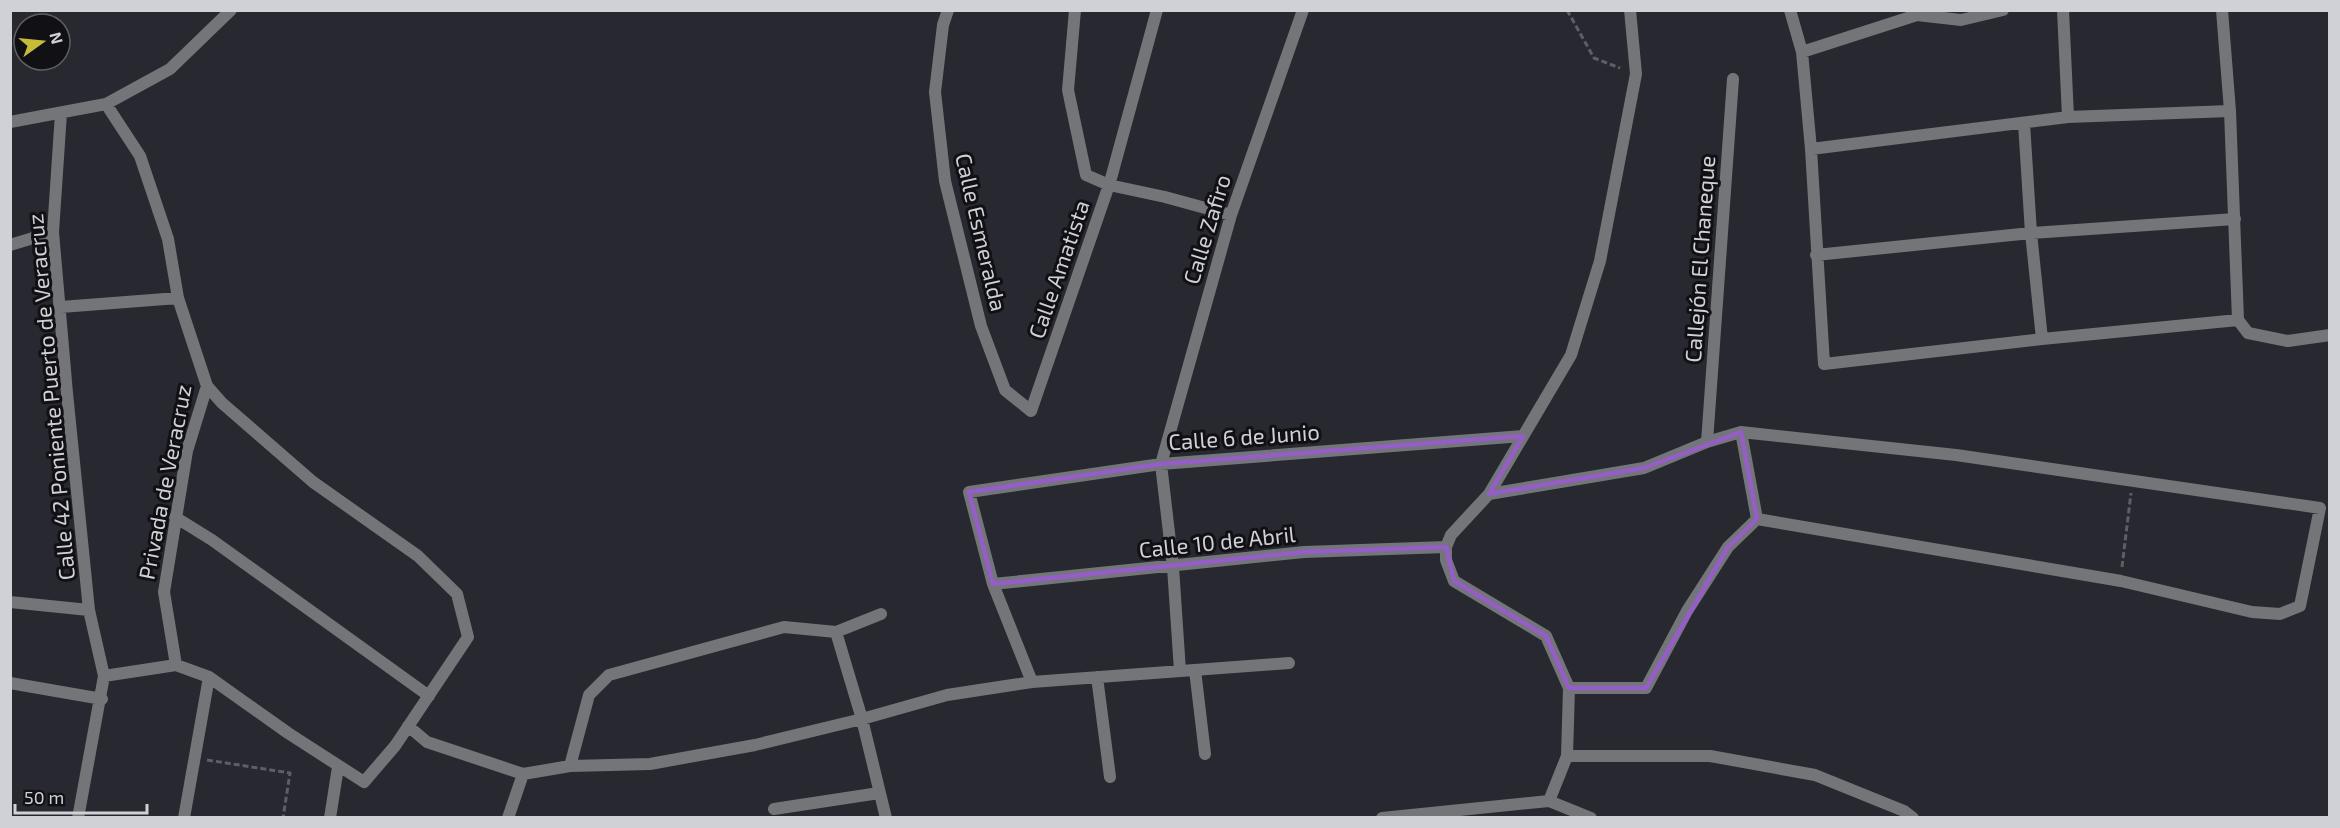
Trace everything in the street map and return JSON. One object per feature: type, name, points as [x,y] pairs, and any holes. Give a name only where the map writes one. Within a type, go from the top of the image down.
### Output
[{"type":"street","points":[[10,122],[106,104],[170,69],[231,10]]},
{"type":"street","name":"Calle Esmeralda","points":[[948,10],[943,25],[935,92],[945,181],[981,326],[1005,390],[1031,411]]},
{"type":"street","name":"Calle Amatista","points":[[1031,411],[1109,185],[1086,175],[1068,90],[1075,10]]},
{"type":"street","points":[[1157,10],[1109,185],[1231,215]]},
{"type":"street","name":"Calle Zafiro","points":[[1161,464],[1231,215],[1303,10]]},
{"type":"street","points":[[1549,801],[1567,756],[1569,688],[1546,636],[1454,581],[1446,560],[1446,547],[1451,535],[1489,494],[1571,355],[1600,261],[1636,74],[1630,10]]},
{"type":"street","points":[[1790,10],[1802,52],[1811,148],[1824,364],[2042,339],[2238,321]]},
{"type":"street","points":[[1802,52],[1917,13],[1960,20],[2003,10]]},
{"type":"street","points":[[2063,10],[2068,117]]},
{"type":"street","points":[[2222,10],[2230,111],[2238,321],[2248,333],[2288,341],[2330,335]]},
{"type":"street","name":"Callejón El Chaneque","points":[[1707,442],[1733,79]]},
{"type":"street","name":"Privada de Veracruz","points":[[106,104],[140,156],[168,239],[178,298],[207,386],[187,451],[164,592],[176,666]]},
{"type":"street","points":[[1811,148],[2068,117],[2230,111]]},
{"type":"street","name":"Calle 42 Poniente Puerto de Veracruz","points":[[61,113],[53,232],[89,610],[104,676],[102,699],[78,818]]},
{"type":"street","points":[[2024,123],[2031,233],[2042,339]]},
{"type":"street","points":[[1816,255],[2031,233],[2235,219]]},
{"type":"street","points":[[10,245],[53,232]]},
{"type":"street","points":[[61,307],[178,298]]},
{"type":"street","points":[[104,676],[176,666],[209,677],[338,767],[364,782],[396,746],[468,637],[457,594],[418,556],[313,482],[222,403],[207,386]]},
{"type":"street","points":[[1489,494],[1644,468],[1707,442],[1741,432],[1956,455],[2320,508],[2300,606],[2280,614],[2252,612],[2121,581],[1757,519]]},
{"type":"street","points":[[1741,432],[1757,519]]},
{"type":"street","name":"Calle 6 de Junio","points":[[993,584],[969,492],[1161,464],[1523,436]]},
{"type":"street","points":[[1161,464],[1173,567],[1180,671]]},
{"type":"street","points":[[175,517],[212,540],[429,696]]},
{"type":"street","points":[[1569,688],[1646,688],[1687,611],[1728,547],[1757,519]]},
{"type":"street","name":"Calle 10 de Abril","points":[[993,584],[1304,552],[1446,547]]},
{"type":"street","points":[[993,584],[1032,682]]},
{"type":"street","points":[[10,602],[89,610]]},
{"type":"street","points":[[570,766],[589,694],[609,675],[784,627],[836,632],[881,614]]},
{"type":"street","points":[[836,632],[862,719],[886,818]]},
{"type":"street","points":[[408,726],[427,742],[523,774],[570,766],[650,764],[755,745],[862,719],[947,695],[1032,682],[1289,663]]},
{"type":"street","points":[[1195,670],[1205,754]]},
{"type":"street","points":[[184,818],[209,677]]},
{"type":"street","points":[[1097,677],[1110,777]]},
{"type":"street","points":[[10,682],[102,699]]},
{"type":"street","points":[[1567,756],[1710,756],[1815,775],[1904,811],[1912,818]]},
{"type":"street","points":[[330,818],[338,767]]},
{"type":"street","points":[[508,818],[523,774]]},
{"type":"street","points":[[774,809],[879,793]]},
{"type":"street","points":[[1382,818],[1549,801],[1591,818]]},
{"type":"path","points":[[1567,10],[1594,58],[1636,74]]},
{"type":"path","points":[[2121,581],[2132,482]]},
{"type":"path","points":[[193,758],[290,773],[283,818]]},
{"type":"highlighted area","points":[[1741,432],[1757,519],[1728,547],[1646,688],[1569,688],[1546,636],[1454,581],[1446,547],[1304,552],[993,584],[969,492],[1161,464],[1523,436],[1489,494],[1644,468]]}]
